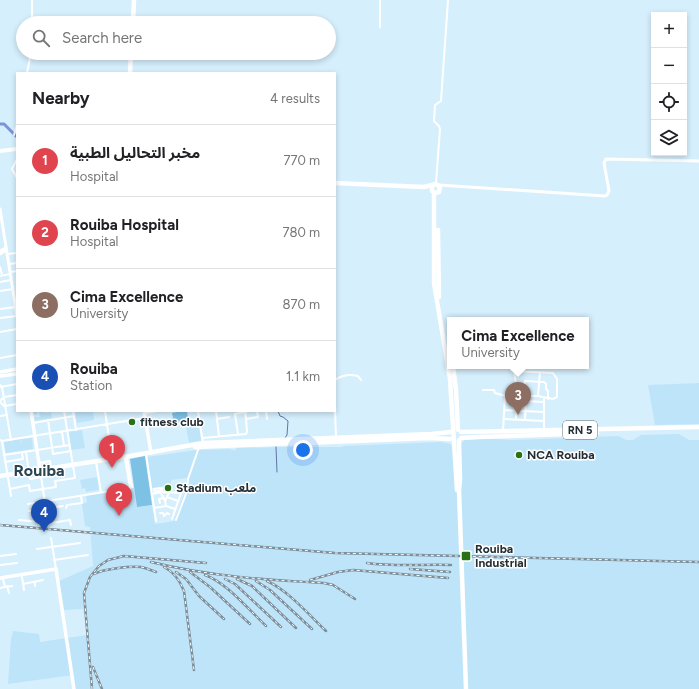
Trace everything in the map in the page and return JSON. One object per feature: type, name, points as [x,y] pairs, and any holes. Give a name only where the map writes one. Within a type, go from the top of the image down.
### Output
[{"type":"highway","points":[[135,0],[135,16]]},
{"type":"highway","points":[[134,16],[135,0]]},
{"type":"highway","points":[[131,72],[132,60]]},
{"type":"highway","points":[[336,185],[424,187],[436,189],[434,283],[447,350]]},
{"type":"highway","points":[[450,369],[458,490],[465,689]]},
{"type":"highway","points":[[450,369],[451,431],[449,435],[451,440],[455,480],[458,490]]},
{"type":"highway","points":[[451,369],[456,390],[460,431],[460,480],[458,490]]},
{"type":"highway","name":"RN 5","points":[[460,431],[503,432],[699,428]]},
{"type":"highway","name":"RN 5","points":[[460,439],[485,436],[699,428]]},
{"type":"highway","points":[[0,476],[96,462],[219,441],[336,438],[431,434],[460,431]]},
{"type":"highway","points":[[219,441],[429,438],[451,440],[455,442],[460,439]]},
{"type":"main road","points":[[1,151],[16,149]]},
{"type":"main road","points":[[0,372],[16,369]]},
{"type":"main road","points":[[0,376],[16,374]]},
{"type":"main road","points":[[31,412],[40,470]]},
{"type":"main road","points":[[144,412],[146,418],[148,453]]},
{"type":"main road","points":[[1,579],[56,570]]},
{"type":"main road","points":[[1,579],[56,570]]},
{"type":"main road","points":[[56,570],[74,689]]},
{"type":"street","points":[[32,0],[32,16]]},
{"type":"street","points":[[380,0],[380,27]]},
{"type":"street","points":[[448,0],[441,100],[435,106],[434,118],[440,129],[436,189],[449,187],[604,196],[607,195],[609,191],[604,163],[606,159],[699,161]]},
{"type":"street","points":[[27,72],[30,60]]},
{"type":"street","points":[[14,135],[16,128]]},
{"type":"street","points":[[16,161],[12,169],[16,176]]},
{"type":"street","points":[[0,208],[16,305],[0,309]]},
{"type":"street","points":[[0,251],[16,253]]},
{"type":"street","points":[[0,254],[6,251]]},
{"type":"street","points":[[9,264],[16,263]]},
{"type":"street","points":[[0,267],[1,276],[16,271]]},
{"type":"street","points":[[0,282],[11,280]]},
{"type":"street","points":[[0,291],[13,289]]},
{"type":"street","points":[[0,318],[16,316]]},
{"type":"street","points":[[0,332],[16,329]]},
{"type":"street","points":[[0,358],[16,355]]},
{"type":"street","points":[[483,390],[493,390],[496,393],[505,395],[538,396],[553,399],[557,396],[557,378],[553,373],[512,370],[516,384],[520,386],[521,395]]},
{"type":"street","points":[[538,396],[540,372]]},
{"type":"street","points":[[336,379],[340,377],[353,375],[358,376],[361,380]]},
{"type":"street","points":[[520,386],[524,385],[525,381],[545,382],[546,389],[548,391],[548,399]]},
{"type":"street","points":[[11,440],[1,386],[16,384]]},
{"type":"street","points":[[4,397],[16,395]]},
{"type":"street","points":[[503,432],[505,419],[505,395]]},
{"type":"street","points":[[516,395],[516,420]]},
{"type":"street","points":[[525,420],[526,395]]},
{"type":"street","points":[[544,398],[544,431]]},
{"type":"street","points":[[505,399],[516,400]]},
{"type":"street","points":[[526,401],[544,402]]},
{"type":"street","points":[[5,406],[16,404]]},
{"type":"street","points":[[505,410],[544,412]]},
{"type":"street","points":[[10,489],[29,485],[30,491],[56,487],[55,481],[75,478],[64,412]]},
{"type":"street","points":[[73,412],[76,430]]},
{"type":"street","points":[[105,412],[112,459]]},
{"type":"street","points":[[176,520],[187,491],[188,479],[201,443],[198,412]]},
{"type":"street","points":[[216,412],[219,441],[238,434],[246,434],[245,412],[235,414],[238,434]]},
{"type":"street","points":[[246,419],[258,417],[257,412]]},
{"type":"street","points":[[266,412],[267,419]]},
{"type":"street","points":[[335,412],[336,438]]},
{"type":"street","points":[[0,416],[7,415]]},
{"type":"street","points":[[33,423],[74,416]]},
{"type":"street","points":[[217,419],[229,417]]},
{"type":"street","points":[[11,496],[1,441],[146,418]]},
{"type":"street","points":[[505,419],[544,421]]},
{"type":"street","points":[[48,420],[53,454],[71,451]]},
{"type":"street","points":[[62,432],[64,446]]},
{"type":"street","points":[[4,455],[70,445]]},
{"type":"street","points":[[5,462],[23,459],[22,452]]},
{"type":"street","points":[[26,452],[30,479],[52,475],[50,461],[39,463]]},
{"type":"street","points":[[148,453],[156,521]]},
{"type":"street","points":[[28,504],[131,487],[126,457]]},
{"type":"street","points":[[96,462],[101,492]]},
{"type":"street","points":[[40,470],[48,523]]},
{"type":"street","points":[[152,494],[159,491],[181,493],[172,519]]},
{"type":"street","points":[[159,491],[164,498],[166,506]]},
{"type":"street","points":[[165,501],[169,493]]},
{"type":"street","points":[[29,511],[66,506],[82,502],[81,496]]},
{"type":"street","points":[[167,497],[178,501]]},
{"type":"street","points":[[62,498],[63,506]]},
{"type":"street","points":[[160,503],[159,499],[164,498]]},
{"type":"street","points":[[172,503],[173,499]]},
{"type":"street","points":[[154,508],[166,506],[176,510]]},
{"type":"street","points":[[163,507],[163,514],[169,514]]},
{"type":"street","points":[[20,520],[48,523],[70,520],[71,524]]},
{"type":"street","points":[[51,538],[56,570]]},
{"type":"street","points":[[38,549],[80,543]]},
{"type":"street","points":[[0,556],[16,554]]},
{"type":"street","points":[[54,560],[88,555]]},
{"type":"street","points":[[0,565],[18,563]]},
{"type":"street","points":[[22,576],[24,590]]},
{"type":"street","points":[[1,579],[9,593]]},
{"type":"street","points":[[23,584],[43,580]]},
{"type":"street","points":[[0,588],[12,586]]},
{"type":"shaded area","points":[[699,383],[699,424],[655,425],[648,385]]},
{"type":"shaded area","points":[[39,412],[51,412],[52,418],[35,421],[34,417],[40,417]]},
{"type":"shaded area","points":[[75,412],[93,412],[94,420],[77,423]]},
{"type":"shaded area","points":[[187,412],[188,418],[174,423],[172,413]]},
{"type":"shaded area","points":[[198,420],[201,441],[189,443],[185,422]]},
{"type":"shaded area","points":[[82,430],[85,448],[71,450],[69,432]]},
{"type":"shaded area","points":[[679,434],[689,440],[699,440],[699,689],[75,689],[73,675],[8,684],[11,639],[13,631],[39,634],[40,642],[87,635],[83,609],[64,610],[59,581],[93,566],[90,527],[85,526],[82,504],[87,502],[86,495],[134,488],[137,507],[152,505],[155,524],[174,521],[185,491],[187,478],[171,480],[171,485],[152,488],[147,457],[197,450],[235,450],[237,448],[342,447],[441,442],[451,444],[452,447],[459,447],[465,439],[479,438],[513,440],[618,436],[626,440],[633,440],[641,435]]},
{"type":"shaded area","points":[[32,438],[33,449],[6,453],[4,442],[20,439],[22,445],[21,439]]},
{"type":"shaded area","points":[[145,456],[152,505],[137,507],[130,459]]},
{"type":"shaded area","points":[[97,477],[98,490],[86,492],[85,488],[82,489],[80,480]]},
{"type":"waterway","points":[[0,124],[4,124],[16,136]]},
{"type":"waterway","points":[[278,412],[280,416],[288,421],[287,435],[285,438]]},
{"type":"waterway","points":[[276,447],[277,472]]},
{"type":"railway","points":[[0,525],[335,553],[699,562]]},
{"type":"railway","points":[[92,689],[84,593],[90,577],[99,566],[108,560],[124,556],[206,563]]},
{"type":"railway","points":[[151,562],[215,574],[259,579],[324,583],[333,585],[355,599]]},
{"type":"railway","points":[[367,563],[398,565],[451,565]]},
{"type":"railway","points":[[94,574],[110,569],[130,567],[147,568],[156,572]]},
{"type":"railway","points":[[164,567],[171,571],[181,584],[184,591],[194,670]]},
{"type":"railway","points":[[410,569],[450,572]]},
{"type":"railway","points":[[310,580],[338,572],[353,570],[448,578]]},
{"type":"railway","points":[[176,572],[186,579],[199,596],[224,619]]},
{"type":"railway","points":[[190,572],[210,587],[250,624]]},
{"type":"railway","points":[[205,575],[229,590],[266,626]]},
{"type":"railway","points":[[225,579],[235,584],[281,627]]},
{"type":"railway","points":[[237,579],[252,586],[296,628]]},
{"type":"railway","points":[[256,581],[270,590],[312,629]]},
{"type":"railway","points":[[267,581],[291,597],[326,631]]},
{"type":"railway","points":[[93,667],[102,689]]},
{"type":"place","name":"Cima Excellence","points":[[518,415]]},
{"type":"place","name":"fitness club","points":[[132,422]]},
{"type":"place","name":"NCA Rouiba","points":[[519,455]]},
{"type":"place","name":"مخبر التحاليل الطبية","points":[[112,468]]},
{"type":"place","name":"Stadium ملعب","points":[[168,488]]},
{"type":"place","name":"Rouiba Hospital","points":[[119,516]]},
{"type":"place","name":"Rouiba","points":[[44,532]]},
{"type":"place","name":"Rouiba Industrial","points":[[466,556]]},
{"type":"district","name":"Rouiba","points":[[39,470]]}]
